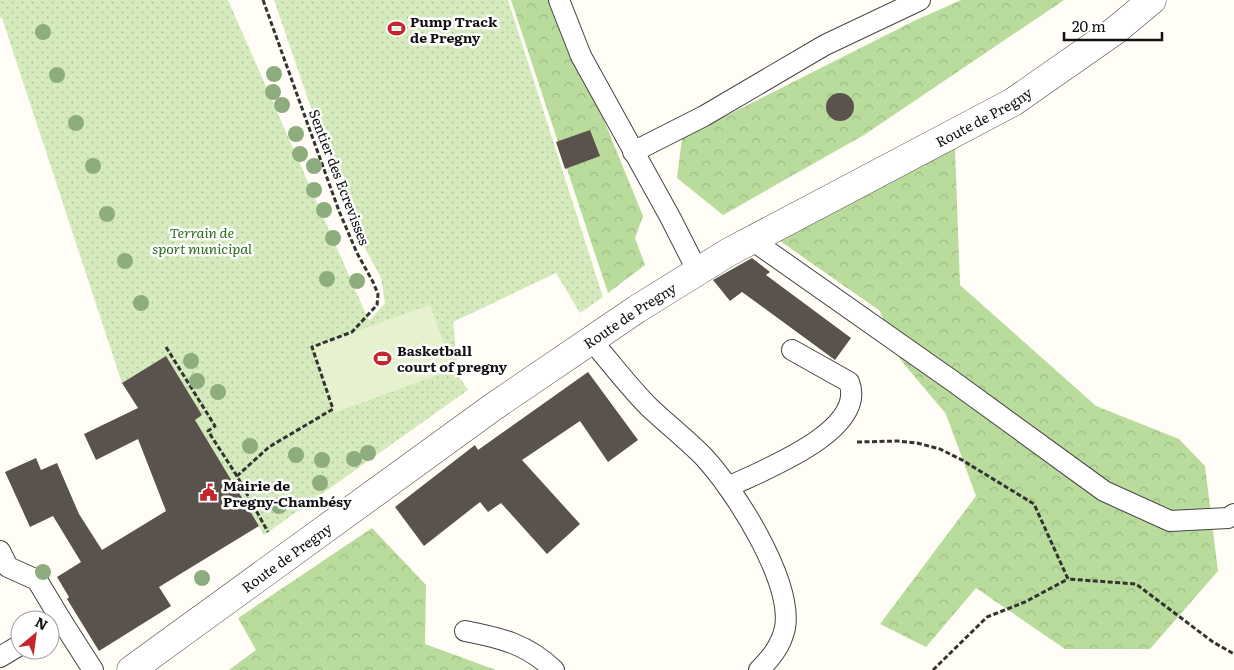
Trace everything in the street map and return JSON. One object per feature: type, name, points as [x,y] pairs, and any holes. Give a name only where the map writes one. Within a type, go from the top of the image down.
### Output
[{"type":"street","name":"Route de Pregny","points":[[131,670],[493,407],[637,309],[752,240],[1014,102],[1116,30],[1152,0]]},
{"type":"lane","points":[[559,0],[581,56],[670,217],[698,272]]},
{"type":"lane","points":[[633,152],[704,116],[826,45],[920,0]]},
{"type":"lane","points":[[752,240],[946,376],[1104,491],[1170,521],[1228,518],[1234,514]]},
{"type":"lane","points":[[592,341],[649,406],[703,456],[728,487],[759,538],[773,568],[783,598],[785,628],[775,654],[760,670]]},
{"type":"lane","points":[[728,487],[800,453],[818,440],[846,412],[852,391],[849,382],[792,350]]},
{"type":"lane","points":[[0,550],[8,567],[37,580],[50,610]]},
{"type":"lane","points":[[60,629],[93,670]]},
{"type":"lane","points":[[465,631],[501,638],[519,645],[533,652],[554,670]]},
{"type":"path","name":"Sentier des Ecrevisses","points":[[237,476],[269,447],[310,420],[333,409],[312,347],[352,332],[378,305],[378,294],[357,253],[339,211],[263,0]]},
{"type":"path","points":[[166,347],[215,426],[208,431],[237,476],[284,560]]},
{"type":"path","points":[[818,440],[841,443],[898,441],[917,443],[940,449],[962,460],[1034,504],[1068,579]]},
{"type":"path","points":[[933,670],[987,617],[1025,602],[1068,579],[1136,584],[1213,642],[1234,654]]},
{"type":"green space","name":"Terrain de sport municipal","points":[[0,0],[228,0],[369,321],[385,303],[381,278],[360,239],[332,169],[274,0],[508,0],[603,297],[580,313],[556,273],[453,322],[459,377],[468,390],[264,535],[195,420],[202,415],[166,356],[122,383],[2,18],[0,18]]},
{"type":"green space","points":[[511,0],[555,0],[643,216],[635,238],[645,265],[608,293]]},
{"type":"green space","points":[[961,0],[1064,0],[864,135],[723,215],[677,178],[682,138],[914,21]]},
{"type":"green space","points":[[955,148],[960,285],[1096,406],[1179,439],[1205,466],[1218,571],[1150,649],[1065,649],[976,588],[926,647],[880,624],[976,496],[946,414],[899,358],[880,311],[780,241]]},
{"type":"green space","name":"Basketball court of pregny","points":[[430,305],[453,369],[334,413],[312,347]]},
{"type":"green space","points":[[372,528],[426,585],[425,644],[496,670],[229,670],[256,650],[238,618]]},
{"type":"building","points":[[840,93],[850,97],[854,107],[850,117],[840,121],[830,117],[826,107],[830,97]]},
{"type":"building","points":[[590,130],[600,156],[565,169],[556,142]]},
{"type":"building","points":[[752,258],[770,272],[766,275],[851,338],[835,360],[742,292],[730,301],[713,280]]},
{"type":"building","points":[[166,356],[202,415],[195,420],[259,526],[159,587],[171,606],[99,651],[67,599],[69,597],[57,577],[81,562],[53,516],[30,527],[5,472],[36,458],[41,470],[57,463],[79,514],[102,550],[166,511],[138,439],[96,460],[84,434],[138,408],[122,383]]},
{"type":"building","points":[[588,372],[638,440],[608,462],[580,421],[522,460],[580,524],[547,554],[501,503],[488,512],[480,502],[424,546],[395,507],[475,445],[478,450]]},
{"type":"place","name":"Pump Track de Pregny","points":[[396,29]]},
{"type":"place","name":"Basketball court of pregny","points":[[383,358]]},
{"type":"place","name":"Mairie de Pregny-Chambésy","points":[[209,493]]}]
